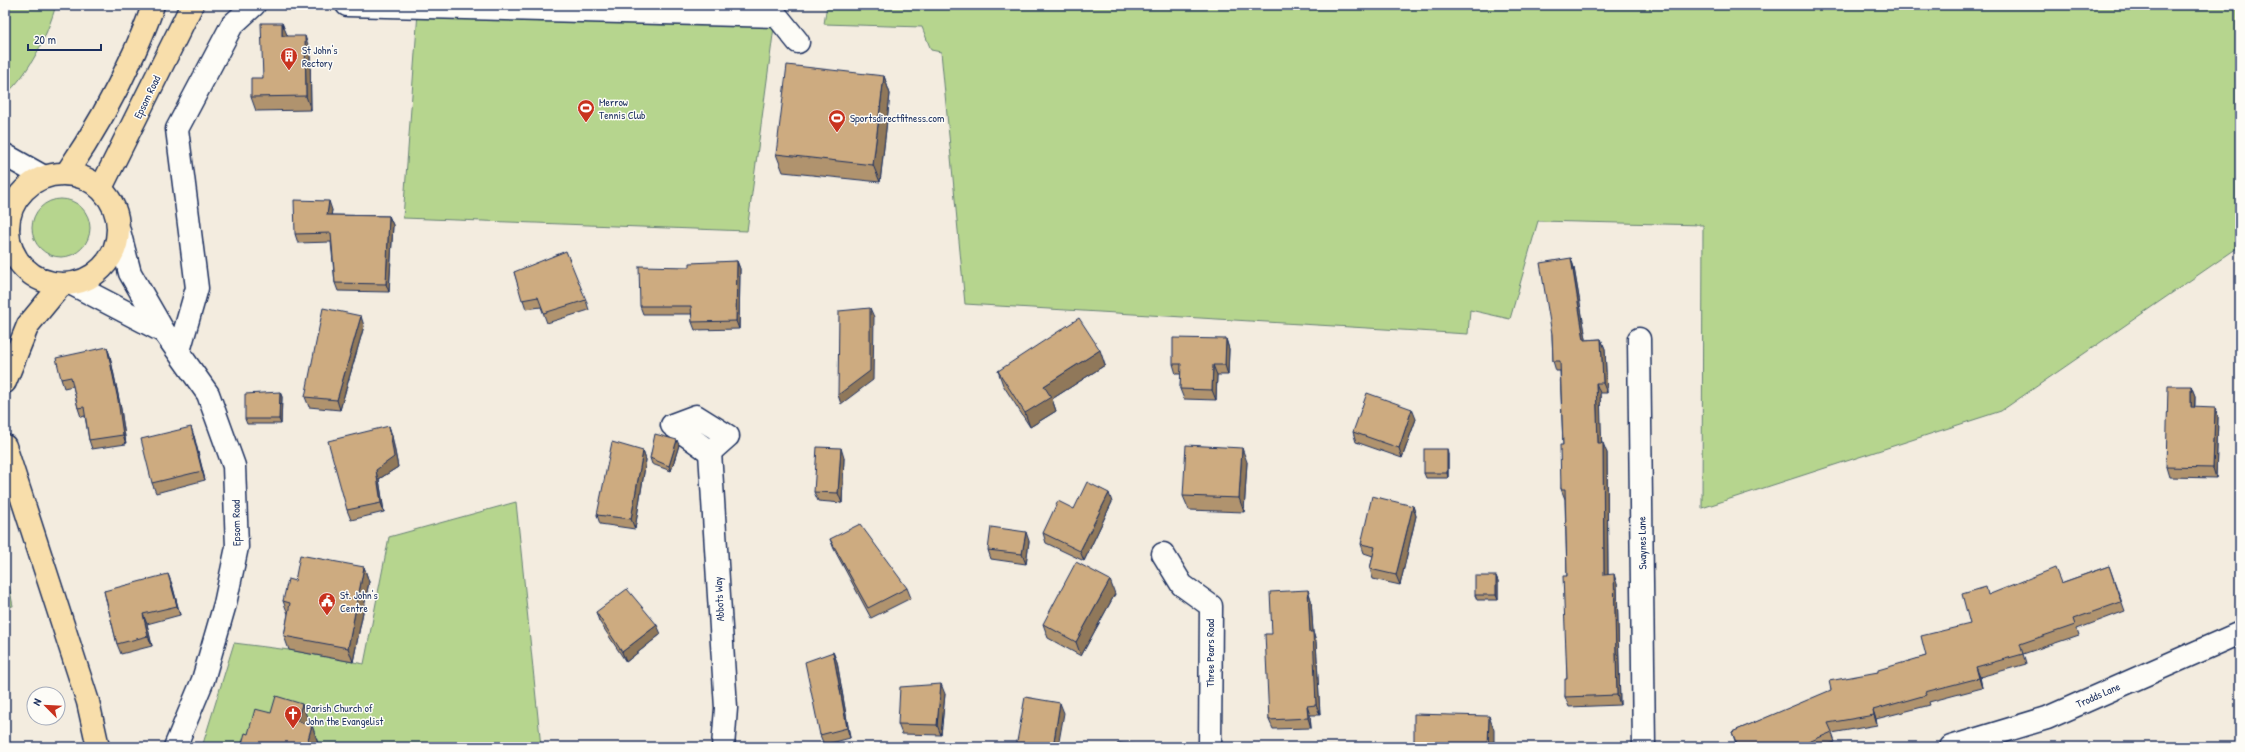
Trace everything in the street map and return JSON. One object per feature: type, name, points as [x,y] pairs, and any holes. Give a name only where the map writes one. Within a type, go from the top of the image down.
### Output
[{"type":"main road","points":[[66,174],[94,129],[122,79],[150,18],[153,5]]},
{"type":"main road","name":"Epsom Road","points":[[101,188],[192,5]]},
{"type":"main road","points":[[66,174],[78,176],[101,188],[111,201],[117,215],[119,231],[115,250],[105,266],[90,278],[67,285],[45,282],[31,274],[19,263],[8,256],[7,222],[11,211],[19,197],[30,185],[44,177],[66,174]]},
{"type":"main road","points":[[5,382],[28,326],[67,285]]},
{"type":"main road","points":[[5,446],[88,702],[98,747]]},
{"type":"street","points":[[179,351],[197,288],[177,129],[232,25],[254,5]]},
{"type":"street","points":[[347,5],[777,16],[798,42]]},
{"type":"street","points":[[5,155],[44,177]]},
{"type":"street","name":"Epsom Road","points":[[119,231],[130,273],[164,332],[179,351],[208,394],[234,466],[237,546],[225,604],[203,680],[175,747]]},
{"type":"street","name":"Epsom Road","points":[[67,285],[164,332]]},
{"type":"street","name":"Swaynes Lane","points":[[1639,338],[1644,747]]},
{"type":"street","name":"Abbots Way","points":[[710,452],[726,708],[723,747]]},
{"type":"street","name":"Three Pears Road","points":[[1163,554],[1182,585],[1210,606],[1210,747]]},
{"type":"street","name":"Trodds Lane","points":[[1951,747],[2046,718],[2240,633]]},
{"type":"green space","points":[[5,5],[56,5],[48,29],[30,65],[5,95]]},
{"type":"green space","points":[[827,5],[2240,5],[2240,246],[2001,411],[1702,508],[1703,225],[1538,221],[1510,319],[1470,310],[1468,334],[965,304],[941,52],[931,50],[922,27],[824,24]]},
{"type":"green space","name":"Merrow Tennis Club","points":[[418,12],[774,27],[747,231],[403,218]]},
{"type":"green space","points":[[61,199],[72,201],[85,212],[88,217],[90,228],[88,239],[77,252],[72,255],[61,257],[50,255],[37,244],[34,239],[32,228],[34,217],[45,204],[50,201]]},
{"type":"green space","points":[[516,502],[541,747],[202,747],[234,643],[289,650],[364,664],[389,537]]},
{"type":"green space","points":[[5,564],[13,606],[5,607]]},
{"type":"building","name":"St John's Rectory","points":[[261,23],[282,23],[282,36],[305,36],[306,96],[251,97],[251,78],[263,78]]},
{"type":"building","name":"Sportsdirectfitness.com","points":[[787,65],[884,76],[873,165],[776,154]]},
{"type":"building","points":[[294,200],[329,201],[327,215],[389,216],[386,284],[335,283],[331,233],[295,234]]},
{"type":"building","points":[[566,251],[586,300],[544,313],[538,297],[522,300],[514,272]]},
{"type":"building","points":[[1571,258],[1584,340],[1601,339],[1603,383],[1596,383],[1598,443],[1603,443],[1604,575],[1614,574],[1617,695],[1565,697],[1565,679],[1567,679],[1563,576],[1567,576],[1565,489],[1561,489],[1560,445],[1563,445],[1560,361],[1553,361],[1552,334],[1540,263]]},
{"type":"building","points":[[737,261],[736,321],[692,322],[691,306],[640,306],[639,266],[690,267],[690,263]]},
{"type":"building","points":[[323,308],[361,316],[337,400],[305,397]]},
{"type":"building","points":[[870,308],[870,371],[838,395],[839,311]]},
{"type":"building","points":[[1079,318],[1100,350],[1044,386],[1051,397],[1025,413],[998,371]]},
{"type":"building","points":[[1173,338],[1226,339],[1225,365],[1213,365],[1212,390],[1180,389],[1181,364],[1173,364]]},
{"type":"building","points":[[107,347],[118,400],[123,435],[89,440],[84,407],[78,408],[71,377],[61,379],[56,358]]},
{"type":"building","points":[[2168,386],[2191,386],[2191,407],[2215,408],[2213,468],[2166,467]]},
{"type":"building","points":[[280,392],[279,419],[245,419],[245,394]]},
{"type":"building","points":[[1367,393],[1412,409],[1399,448],[1353,432]]},
{"type":"building","points":[[389,426],[394,457],[376,470],[381,503],[347,510],[328,441]]},
{"type":"building","points":[[191,427],[202,471],[152,483],[141,439]]},
{"type":"building","points":[[655,434],[677,440],[669,466],[650,458]]},
{"type":"building","points":[[612,442],[643,451],[631,519],[597,515]]},
{"type":"building","points":[[1186,445],[1242,448],[1239,498],[1183,496]]},
{"type":"building","points":[[817,447],[841,448],[838,493],[814,492]]},
{"type":"building","points":[[1424,449],[1447,449],[1447,473],[1424,473]]},
{"type":"building","points":[[1087,482],[1109,493],[1080,551],[1043,533],[1058,501],[1074,509]]},
{"type":"building","points":[[1372,496],[1413,506],[1396,575],[1370,569],[1375,547],[1361,544]]},
{"type":"building","points":[[860,524],[907,588],[868,608],[830,539]]},
{"type":"building","points":[[991,527],[1026,532],[1022,554],[988,550]]},
{"type":"building","name":"St. John's Centre","points":[[300,555],[364,567],[348,648],[284,636],[290,603],[283,601],[288,579],[295,581]]},
{"type":"building","points":[[1076,562],[1110,580],[1076,642],[1043,624]]},
{"type":"building","points":[[2109,566],[2121,602],[2073,619],[2075,625],[2020,644],[2023,654],[1976,667],[1979,678],[1925,692],[1926,695],[1873,710],[1874,715],[1828,723],[1832,732],[1797,747],[1738,747],[1732,732],[1831,690],[1829,681],[1878,672],[1878,670],[1926,656],[1921,636],[1970,624],[1962,594],[1986,587],[1988,595],[2055,568],[2061,583]]},
{"type":"building","points":[[168,574],[177,606],[143,614],[148,636],[117,644],[104,591]]},
{"type":"building","points":[[1475,576],[1496,576],[1496,595],[1475,595]]},
{"type":"building","points":[[627,589],[657,625],[622,652],[596,612]]},
{"type":"building","points":[[1308,590],[1310,632],[1313,632],[1316,705],[1307,706],[1308,718],[1269,720],[1265,634],[1272,634],[1270,592]]},
{"type":"building","points":[[833,652],[847,728],[820,735],[805,662]]},
{"type":"building","points":[[941,684],[937,725],[898,724],[900,687]]},
{"type":"building","points":[[276,696],[302,704],[297,721],[312,725],[306,747],[241,747],[245,733],[248,734],[255,709],[271,713]]},
{"type":"building","points":[[1025,697],[1060,703],[1053,747],[1016,747]]},
{"type":"building","points":[[1414,714],[1489,716],[1488,747],[1414,747]]},
{"type":"building","points":[[1118,743],[1163,747],[1117,747]]},
{"type":"place","name":"St John's Rectory","points":[[289,71]]},
{"type":"place","name":"Merrow Tennis Club","points":[[586,123]]},
{"type":"place","name":"Sportsdirectfitness.com","points":[[837,133]]},
{"type":"place","name":"St. John's Centre","points":[[327,616]]},
{"type":"place","name":"Parish Church of John the Evangelist","points":[[293,729]]}]
